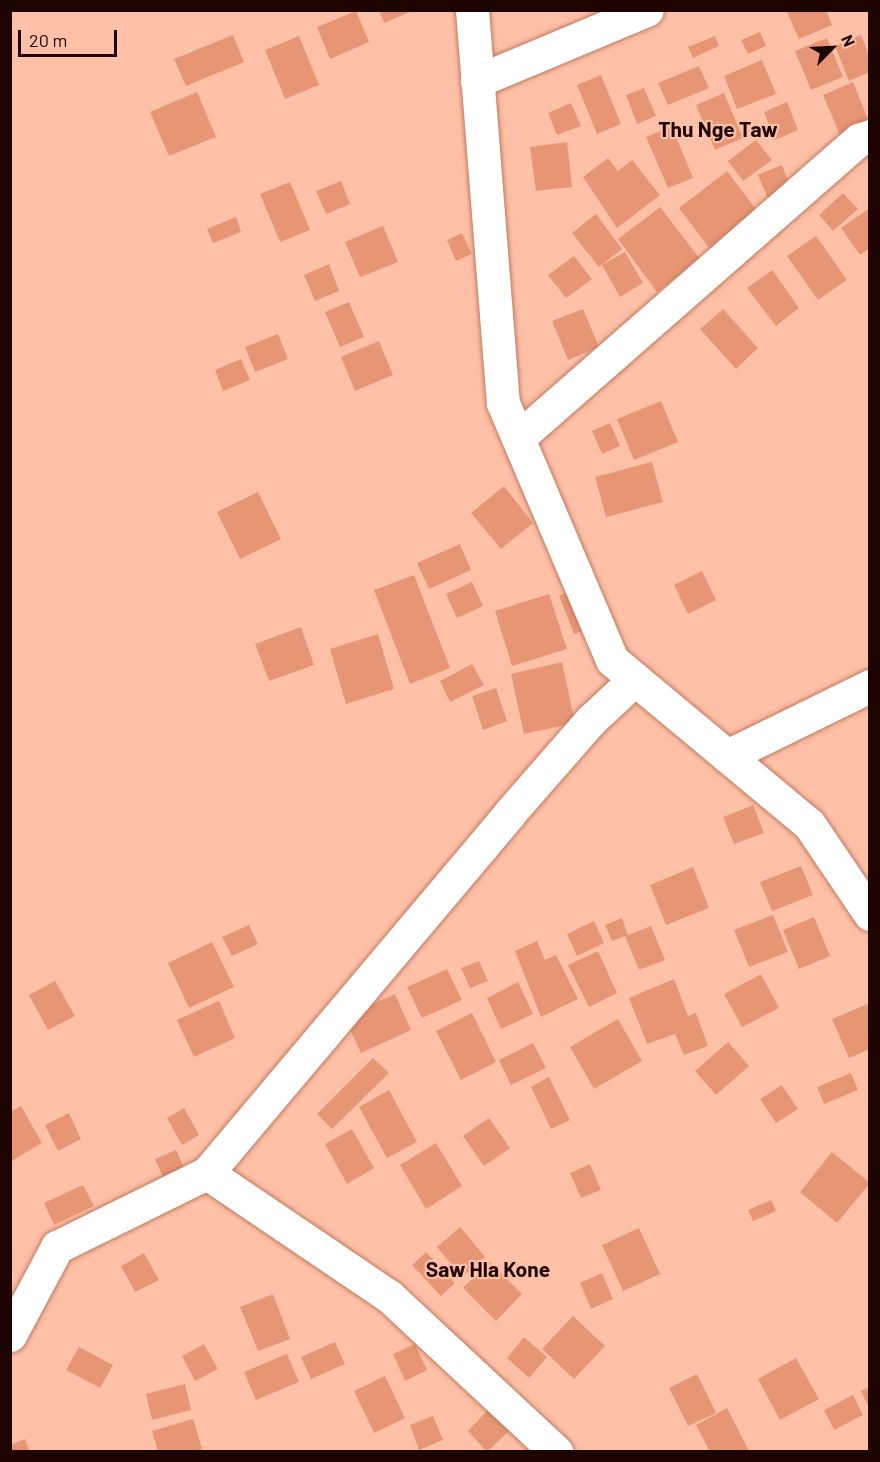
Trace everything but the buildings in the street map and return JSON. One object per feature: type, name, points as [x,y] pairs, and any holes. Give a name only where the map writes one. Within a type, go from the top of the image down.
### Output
[{"type":"street","points":[[472,10],[502,403],[612,660],[808,824],[870,914]]},
{"type":"street","points":[[477,81],[647,10]]},
{"type":"street","points":[[518,438],[859,140],[870,136]]},
{"type":"street","points":[[10,1335],[57,1247],[207,1173],[507,815],[591,720],[635,679]]},
{"type":"street","points":[[727,756],[870,686]]},
{"type":"street","points":[[207,1173],[389,1296],[556,1452]]},
{"type":"district","name":"Thu Nge Taw","points":[[718,129]]},
{"type":"district","name":"Saw Hla Kone","points":[[488,1269]]}]
